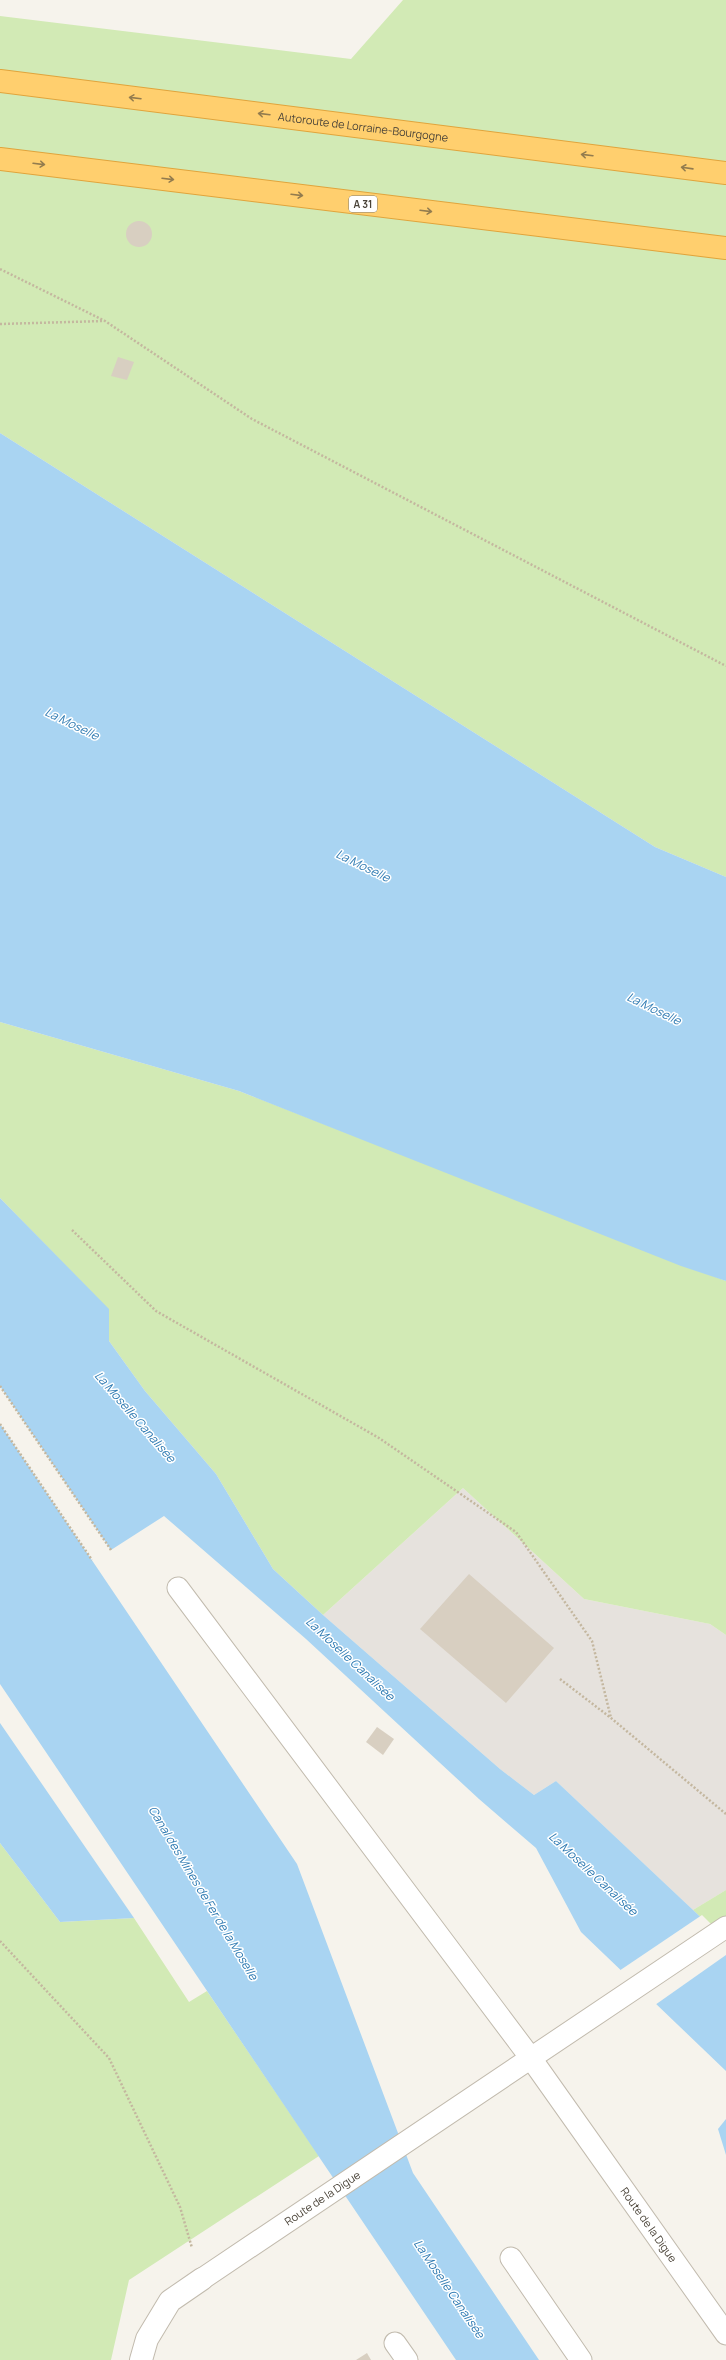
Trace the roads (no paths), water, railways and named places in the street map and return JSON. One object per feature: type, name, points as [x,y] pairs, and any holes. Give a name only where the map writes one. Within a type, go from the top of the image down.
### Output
[{"type":"highway","name":"Autoroute de Lorraine-Bourgogne","points":[[0,81],[726,173]]},
{"type":"highway","name":"A 31","points":[[0,159],[726,248]]},
{"type":"street","name":"Route de la Digue","points":[[141,2360],[147,2340],[170,2301],[202,2279]]},
{"type":"lane","points":[[178,1588],[530,2057]]},
{"type":"lane","name":"Route de la Digue","points":[[202,2279],[274,2232],[530,2057],[726,1927]]},
{"type":"lane","name":"Route de la Digue","points":[[530,2057],[726,2334]]},
{"type":"lane","points":[[511,2258],[581,2360]]},
{"type":"lane","points":[[395,2343],[407,2360]]},
{"type":"water","name":"La Moselle","points":[[0,433],[655,847],[726,877],[726,1281],[681,1266],[239,1091],[0,1022]]},
{"type":"water","name":"La Moselle Canalisée","points":[[0,1198],[109,1309],[109,1341],[145,1391],[216,1474],[273,1569],[323,1615],[500,1769],[534,1795],[556,1781],[726,1941],[726,2071],[581,1932],[536,1848],[479,1799],[306,1639],[164,1516],[111,1550],[0,1386]]},
{"type":"water","points":[[0,1424],[297,1864],[413,2173],[539,2360],[456,2360],[0,1684]]},
{"type":"water","points":[[0,1723],[134,1918],[60,1922],[0,1843]]},
{"type":"water","points":[[726,2119],[726,2155],[718,2129]]},
{"type":"water label","name":"Canal des Mines de Fer de la Moselle","points":[[203,1893]]}]
